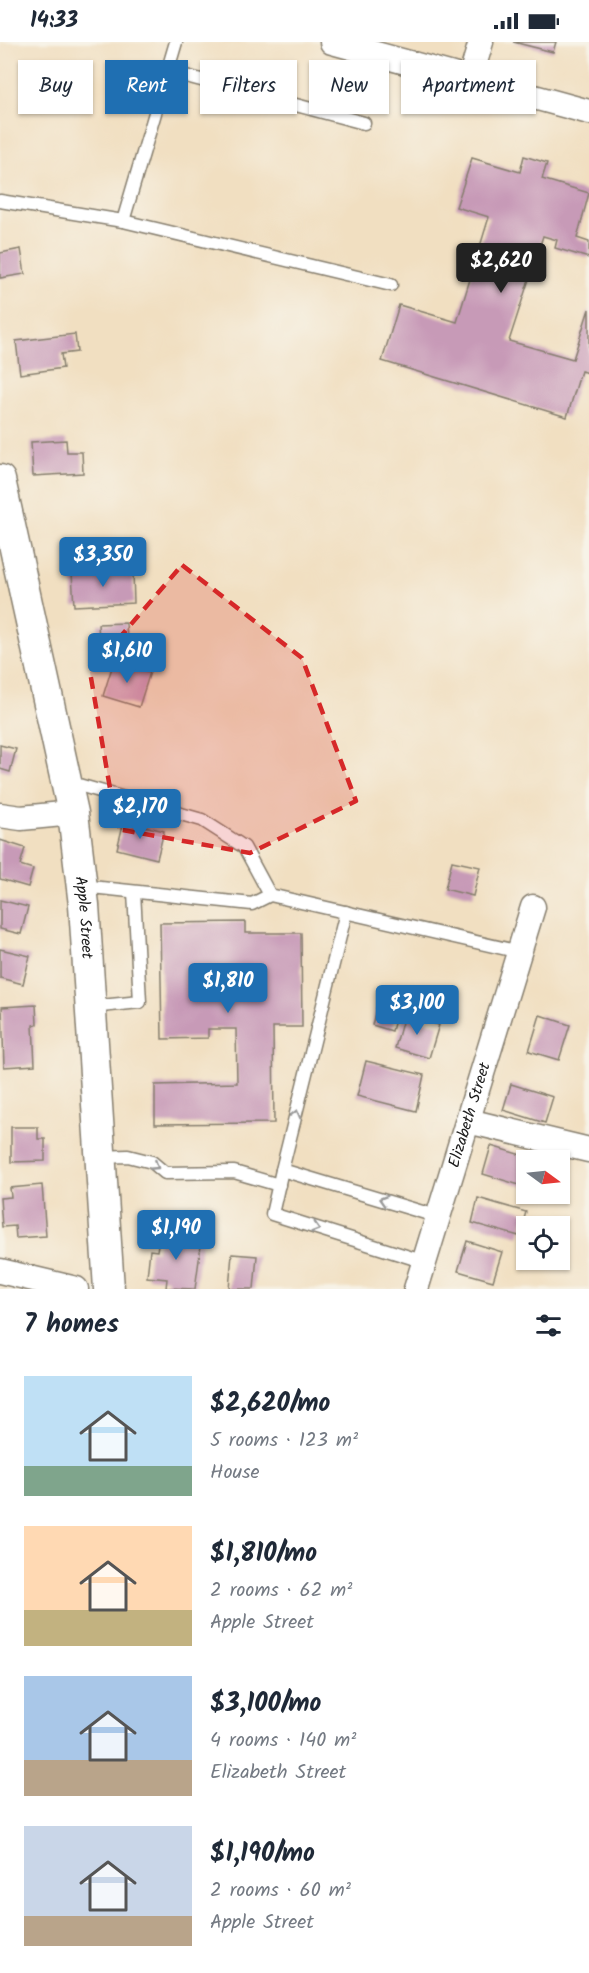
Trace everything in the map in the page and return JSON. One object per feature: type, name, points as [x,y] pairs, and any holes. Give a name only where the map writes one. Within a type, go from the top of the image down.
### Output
[{"type":"street","points":[[332,42],[357,45],[407,60]]},
{"type":"street","points":[[476,60],[481,42]]},
{"type":"street","points":[[536,97],[589,112]]},
{"type":"street","name":"Apple Street","points":[[0,480],[3,509],[73,813],[82,886],[109,1289]]},
{"type":"street","points":[[0,815],[21,818],[73,813]]},
{"type":"street","name":"Elizabeth Street","points":[[416,1289],[533,907]]},
{"type":"street","points":[[468,1121],[589,1150]]},
{"type":"street","points":[[0,1270],[76,1289]]},
{"type":"lane","points":[[170,60],[176,42]]},
{"type":"lane","points":[[188,77],[364,123]]},
{"type":"lane","points":[[123,220],[154,114]]},
{"type":"lane","points":[[0,201],[123,220],[391,285]]},
{"type":"lane","points":[[67,782],[202,820],[244,847],[270,896]]},
{"type":"lane","points":[[82,886],[252,904],[270,896],[520,952]]},
{"type":"lane","points":[[90,1007],[140,1002],[134,891]]},
{"type":"lane","points":[[346,912],[272,1214],[425,1262]]},
{"type":"lane","points":[[99,1158],[128,1156],[152,1162],[165,1173],[234,1172],[279,1185]]},
{"type":"lane","points":[[282,1170],[439,1217]]},
{"type":"highlighted area","points":[[182,565],[302,658],[356,801],[250,853],[117,829],[90,672]]},
{"type":"building","points":[[513,42],[556,42],[553,52]]},
{"type":"building","points":[[524,156],[547,163],[542,179],[589,193],[577,238],[589,242],[589,258],[555,248],[557,240],[543,236],[509,341],[573,359],[589,309],[589,373],[581,371],[567,417],[382,361],[399,305],[457,322],[489,217],[456,207],[472,158],[520,172]]},
{"type":"building","points":[[21,249],[25,274],[0,278],[0,253]]},
{"type":"building","points":[[75,334],[77,352],[61,354],[63,368],[20,374],[16,341]]},
{"type":"building","points":[[66,440],[67,452],[82,452],[83,473],[33,476],[31,442]]},
{"type":"building","points":[[133,571],[134,603],[74,606],[72,573]]},
{"type":"building","points":[[126,623],[127,639],[99,640],[98,624]]},
{"type":"building","points":[[114,661],[150,672],[139,707],[103,696]]},
{"type":"building","points":[[0,745],[16,749],[10,772],[0,769]]},
{"type":"building","points":[[124,821],[164,831],[157,859],[117,849]]},
{"type":"building","points":[[0,840],[25,848],[20,865],[33,869],[28,887],[0,879]]},
{"type":"building","points":[[452,861],[480,867],[473,896],[445,889]]},
{"type":"building","points":[[0,900],[28,907],[21,934],[0,929]]},
{"type":"building","points":[[245,922],[245,933],[301,933],[302,1027],[273,1027],[274,1123],[155,1124],[155,1085],[237,1083],[236,1029],[208,1029],[208,1038],[162,1039],[160,923]]},
{"type":"building","points":[[0,949],[30,956],[23,984],[0,978]]},
{"type":"building","points":[[36,1005],[37,1024],[33,1025],[35,1065],[4,1067],[2,1007]]},
{"type":"building","points":[[377,1006],[397,1012],[392,1031],[372,1025]]},
{"type":"building","points":[[404,1015],[439,1025],[429,1058],[395,1048]]},
{"type":"building","points":[[540,1015],[570,1025],[559,1060],[529,1051]]},
{"type":"building","points":[[366,1061],[424,1075],[416,1111],[357,1096]]},
{"type":"building","points":[[511,1084],[553,1097],[545,1123],[503,1110]]},
{"type":"building","points":[[11,1127],[38,1127],[38,1139],[45,1139],[45,1161],[11,1162]]},
{"type":"building","points":[[491,1146],[516,1153],[516,1184],[483,1174]]},
{"type":"building","points":[[42,1185],[46,1236],[16,1238],[15,1226],[2,1227],[0,1198],[11,1197],[10,1188]]},
{"type":"building","points":[[478,1198],[526,1212],[525,1216],[516,1216],[516,1235],[472,1223]]},
{"type":"building","points":[[160,1232],[202,1238],[195,1289],[166,1288],[167,1279],[147,1277],[150,1250],[157,1251]]},
{"type":"building","points":[[467,1241],[502,1252],[493,1281],[458,1271]]},
{"type":"building","points":[[232,1254],[257,1256],[254,1289],[229,1289]]}]
